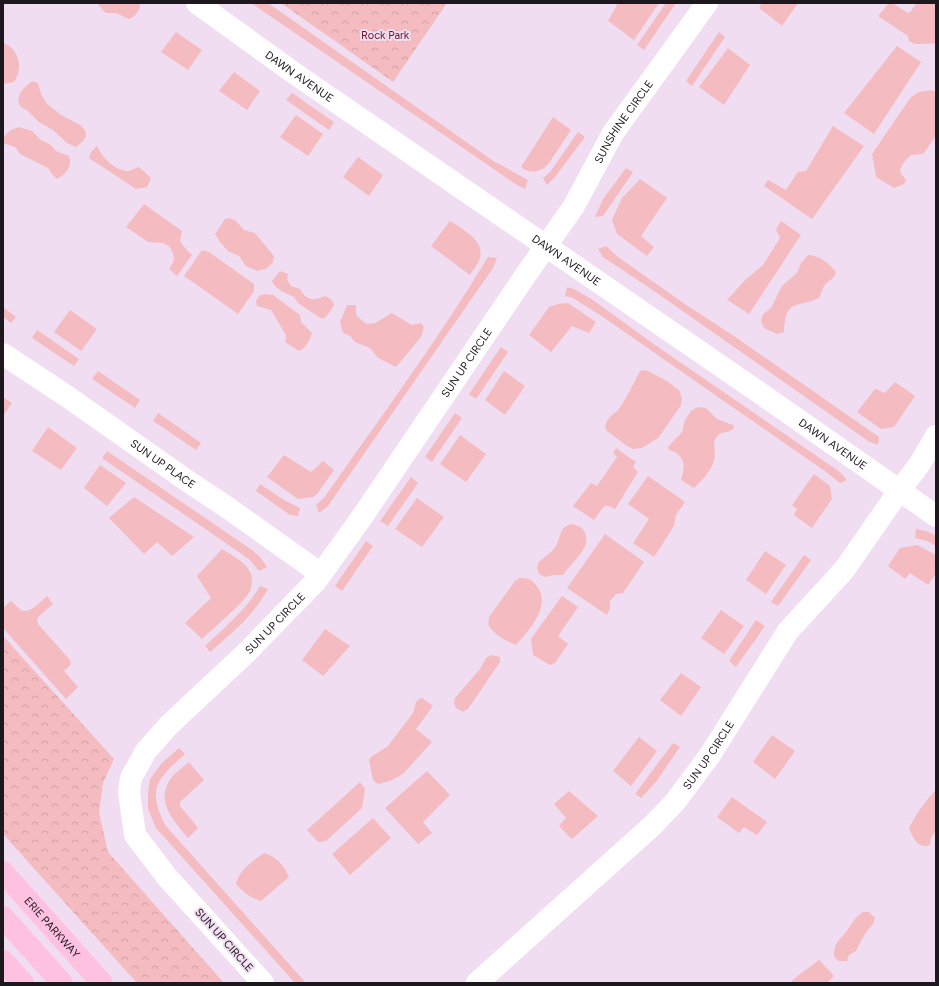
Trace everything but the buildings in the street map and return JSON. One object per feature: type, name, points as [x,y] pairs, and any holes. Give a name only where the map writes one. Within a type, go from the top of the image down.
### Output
[{"type":"main road","name":"ERIE PARKWAY","points":[[3,872],[102,983]]},
{"type":"main road","points":[[3,917],[62,983]]},
{"type":"main road","points":[[3,961],[23,983]]},
{"type":"street","name":"DAWN AVENUE","points":[[197,3],[290,71],[754,388],[936,516]]},
{"type":"street","name":"SUNSHINE CIRCLE","points":[[546,245],[574,206],[613,133],[707,3]]},
{"type":"street","name":"SUN UP CIRCLE","points":[[263,983],[167,877],[135,834],[129,792],[131,778],[146,751],[169,725],[254,644],[321,574],[444,397],[546,245]]},
{"type":"street","name":"SUN UP PLACE","points":[[3,354],[228,508],[321,574]]},
{"type":"street","name":"SUN UP CIRCLE","points":[[477,983],[646,831],[675,802],[713,750],[788,631],[844,570],[919,465],[936,436]]},
{"type":"green space","points":[[100,3],[138,3],[140,5],[137,14],[129,19],[116,13],[106,13],[98,5]]},
{"type":"green space","points":[[251,3],[268,3],[492,160],[528,180],[525,189],[517,185]]},
{"type":"green space","name":"Rock Park","points":[[281,3],[447,3],[393,82]]},
{"type":"green space","points":[[618,3],[659,3],[634,40],[608,21]]},
{"type":"green space","points":[[666,3],[676,3],[644,50],[637,45]]},
{"type":"green space","points":[[762,3],[798,3],[782,26],[759,8]]},
{"type":"green space","points":[[889,3],[892,3],[908,13],[917,3],[936,3],[936,44],[912,43],[909,41],[908,36],[878,16]]},
{"type":"green space","points":[[176,32],[202,50],[188,70],[161,52]]},
{"type":"green space","points":[[719,32],[725,37],[692,86],[686,81]]},
{"type":"green space","points":[[3,43],[13,50],[19,66],[17,77],[14,82],[3,84]]},
{"type":"green space","points":[[897,46],[921,62],[874,134],[844,113]]},
{"type":"green space","points":[[728,48],[750,65],[724,105],[699,87]]},
{"type":"green space","points":[[234,72],[260,91],[247,110],[219,91]]},
{"type":"green space","points":[[32,81],[38,83],[41,94],[47,104],[61,115],[80,125],[85,130],[86,136],[76,147],[67,143],[53,130],[39,122],[28,111],[21,107],[18,101],[19,96],[22,90]]},
{"type":"green space","points":[[932,90],[936,92],[936,136],[923,154],[911,155],[904,162],[900,170],[901,174],[906,180],[904,184],[894,188],[876,177],[872,154],[911,97],[919,92]]},
{"type":"green space","points":[[292,93],[334,122],[329,130],[286,100]]},
{"type":"green space","points":[[296,115],[323,134],[308,156],[280,137]]},
{"type":"green space","points":[[553,117],[571,130],[544,168],[538,171],[526,170],[521,167]]},
{"type":"green space","points":[[833,126],[864,146],[812,219],[764,186],[768,180],[786,190],[798,172],[806,171]]},
{"type":"green space","points":[[19,127],[32,131],[41,140],[51,145],[56,151],[69,156],[70,163],[68,169],[63,175],[57,179],[48,168],[20,154],[15,147],[3,143],[4,137],[8,132]]},
{"type":"green space","points":[[578,132],[585,137],[555,177],[547,185],[543,178],[550,172]]},
{"type":"green space","points":[[97,146],[112,165],[121,170],[128,171],[139,167],[151,178],[147,187],[136,189],[89,158],[91,152]]},
{"type":"green space","points":[[358,157],[383,175],[369,196],[343,177]]},
{"type":"green space","points":[[626,168],[633,172],[603,216],[595,217],[603,199]]},
{"type":"green space","points":[[640,179],[667,198],[641,236],[654,247],[647,256],[617,234],[612,220],[622,198]]},
{"type":"green space","points":[[144,204],[182,231],[180,241],[192,255],[177,276],[169,269],[174,261],[173,253],[169,246],[163,243],[148,242],[126,227]]},
{"type":"green space","points":[[229,218],[235,220],[244,230],[255,233],[274,256],[273,262],[266,269],[257,271],[246,266],[239,256],[228,251],[220,242],[215,234],[225,219]]},
{"type":"green space","points":[[450,221],[466,231],[476,240],[479,246],[481,252],[480,258],[470,275],[431,246]]},
{"type":"green space","points":[[781,221],[801,235],[749,314],[727,300],[745,280],[763,265],[780,238],[776,229]]},
{"type":"green space","points":[[606,246],[618,257],[685,304],[734,336],[879,437],[878,445],[868,441],[603,257],[598,249]]},
{"type":"green space","points":[[202,250],[209,252],[254,284],[254,291],[238,314],[184,276]]},
{"type":"green space","points":[[808,255],[816,256],[827,263],[836,272],[835,276],[825,285],[820,297],[813,301],[791,308],[785,320],[784,332],[777,334],[764,328],[761,320],[763,314],[771,308],[782,286],[797,273],[801,263]]},
{"type":"green space","points":[[488,257],[497,258],[493,268],[328,506],[319,513],[316,505],[324,498],[408,379],[449,319]]},
{"type":"green space","points":[[280,271],[288,274],[287,280],[291,286],[300,289],[308,298],[317,299],[325,296],[331,299],[334,304],[328,315],[322,319],[298,303],[294,297],[281,291],[274,285],[272,281]]},
{"type":"green space","points":[[567,287],[574,289],[593,300],[655,345],[840,472],[847,480],[840,483],[603,317],[573,298],[565,296]]},
{"type":"green space","points":[[265,294],[273,295],[300,315],[301,322],[312,333],[304,348],[299,351],[285,342],[286,335],[271,310],[257,306],[256,301],[259,296]]},
{"type":"green space","points":[[568,303],[596,322],[589,333],[572,326],[551,352],[529,335],[549,307]]},
{"type":"green space","points":[[347,305],[356,305],[356,315],[366,324],[375,323],[392,313],[412,325],[421,323],[424,327],[421,337],[396,367],[378,358],[370,348],[355,342],[350,336],[343,333],[340,322]]},
{"type":"green space","points":[[3,307],[16,317],[11,323],[3,317]]},
{"type":"green space","points":[[70,310],[97,329],[81,351],[54,332]]},
{"type":"green space","points":[[37,330],[79,359],[74,366],[32,338]]},
{"type":"green space","points":[[501,347],[508,352],[476,399],[469,394]]},
{"type":"green space","points":[[646,370],[667,381],[679,390],[682,398],[681,405],[658,438],[642,448],[633,449],[607,431],[605,427],[608,419],[618,410],[624,401],[640,371]]},
{"type":"green space","points":[[98,371],[140,400],[135,408],[92,379]]},
{"type":"green space","points":[[504,371],[525,386],[505,415],[485,400]]},
{"type":"green space","points":[[895,382],[915,396],[894,427],[881,429],[857,412],[875,389],[885,393]]},
{"type":"green space","points":[[3,397],[12,403],[3,416]]},
{"type":"green space","points":[[698,407],[706,408],[717,419],[733,425],[734,428],[730,431],[721,433],[715,439],[715,457],[713,464],[706,476],[694,488],[681,480],[684,465],[683,461],[678,455],[669,450],[668,447],[682,432],[685,420],[691,411]]},
{"type":"green space","points":[[158,413],[201,443],[196,450],[153,421]]},
{"type":"green space","points":[[455,413],[462,418],[432,462],[425,457]]},
{"type":"green space","points":[[48,427],[77,448],[61,470],[32,451]]},
{"type":"green space","points":[[460,435],[486,454],[466,482],[440,464]]},
{"type":"green space","points":[[616,448],[636,462],[633,467],[638,472],[615,509],[606,505],[594,520],[573,506],[591,483],[597,486],[617,457],[613,453]]},
{"type":"green space","points":[[107,451],[252,550],[260,557],[267,567],[259,571],[249,559],[102,458]]},
{"type":"green space","points":[[284,455],[311,472],[323,461],[334,470],[317,494],[313,497],[298,499],[267,477]]},
{"type":"green space","points":[[100,465],[126,483],[107,506],[84,488]]},
{"type":"green space","points":[[814,474],[830,486],[832,499],[812,528],[794,515],[797,509],[792,505]]},
{"type":"green space","points":[[648,476],[685,502],[676,515],[674,526],[654,557],[633,543],[649,519],[628,504]]},
{"type":"green space","points":[[411,477],[418,483],[388,526],[380,521]]},
{"type":"green space","points":[[260,484],[284,500],[300,508],[298,516],[290,515],[256,491]]},
{"type":"green space","points":[[134,497],[194,537],[172,556],[157,542],[144,554],[109,518]]},
{"type":"green space","points":[[417,498],[444,517],[422,547],[395,529]]},
{"type":"green space","points":[[571,524],[577,525],[583,529],[586,537],[584,549],[563,575],[544,577],[539,574],[537,568],[538,563],[555,547],[562,530]]},
{"type":"green space","points":[[916,529],[929,532],[936,536],[936,546],[927,541],[915,538]]},
{"type":"green space","points":[[605,534],[644,562],[623,593],[616,594],[610,601],[610,608],[607,615],[567,588]]},
{"type":"green space","points":[[366,541],[373,546],[342,591],[335,586]]},
{"type":"green space","points":[[917,545],[936,555],[936,575],[928,585],[910,573],[905,579],[888,566],[900,548]]},
{"type":"green space","points":[[222,549],[238,559],[248,568],[252,576],[251,587],[250,591],[228,616],[202,639],[185,623],[211,598],[197,576]]},
{"type":"green space","points":[[765,551],[786,565],[766,594],[746,580]]},
{"type":"green space","points":[[804,555],[811,560],[778,606],[771,602]]},
{"type":"green space","points":[[520,578],[526,578],[534,583],[541,595],[542,603],[540,611],[532,626],[516,645],[493,631],[489,627],[488,621],[489,617],[515,581]]},
{"type":"green space","points":[[260,586],[268,589],[256,607],[227,638],[210,652],[205,646],[242,611]]},
{"type":"green space","points":[[47,596],[53,604],[37,619],[38,624],[70,660],[71,664],[64,671],[78,687],[66,699],[3,628],[3,608],[11,601],[22,611],[26,611]]},
{"type":"green space","points":[[562,596],[578,607],[558,636],[568,644],[555,663],[550,665],[533,655],[531,639]]},
{"type":"green space","points":[[721,610],[744,626],[724,654],[701,638]]},
{"type":"green space","points":[[756,620],[765,626],[736,667],[729,661]]},
{"type":"green space","points":[[325,629],[350,646],[323,676],[302,660]]},
{"type":"green space","points":[[3,636],[114,759],[103,783],[99,813],[108,852],[224,983],[137,983],[3,834]]},
{"type":"green space","points":[[491,655],[500,657],[500,662],[468,709],[463,712],[456,708],[454,703],[455,698],[480,669],[486,658]]},
{"type":"green space","points":[[681,673],[701,687],[681,716],[660,700]]},
{"type":"green space","points":[[422,698],[433,706],[416,729],[432,742],[403,774],[390,781],[379,784],[376,783],[373,780],[369,760],[371,757],[388,746],[413,713],[416,702]]},
{"type":"green space","points":[[772,735],[795,751],[775,779],[753,762]]},
{"type":"green space","points":[[639,737],[657,751],[631,786],[613,771]]},
{"type":"green space","points":[[673,743],[680,747],[656,782],[641,798],[635,794]]},
{"type":"green space","points":[[179,748],[185,754],[168,770],[162,778],[156,793],[157,802],[165,825],[306,983],[295,983],[156,828],[148,809],[150,779],[161,764]]},
{"type":"green space","points":[[189,762],[204,780],[180,802],[180,806],[198,828],[188,838],[172,817],[165,802],[165,794],[167,785],[172,777]]},
{"type":"green space","points":[[427,771],[450,795],[423,822],[432,833],[418,844],[385,808]]},
{"type":"green space","points":[[360,782],[365,789],[362,808],[326,841],[318,842],[307,830]]},
{"type":"green space","points":[[936,790],[936,831],[931,838],[930,845],[922,846],[916,842],[909,828],[921,808]]},
{"type":"green space","points":[[569,791],[598,816],[572,839],[559,826],[566,818],[554,804]]},
{"type":"green space","points":[[732,797],[767,822],[757,835],[744,827],[739,833],[717,817]]},
{"type":"green space","points":[[373,818],[391,838],[350,875],[332,854]]},
{"type":"green space","points":[[264,853],[273,857],[279,862],[289,877],[261,901],[247,894],[236,884],[237,879],[243,870]]},
{"type":"green space","points":[[863,912],[869,912],[875,918],[873,924],[866,932],[856,951],[849,955],[847,961],[838,961],[834,956],[834,951],[838,941],[856,918]]},
{"type":"green space","points":[[819,960],[834,976],[827,983],[790,983],[800,974]]}]
